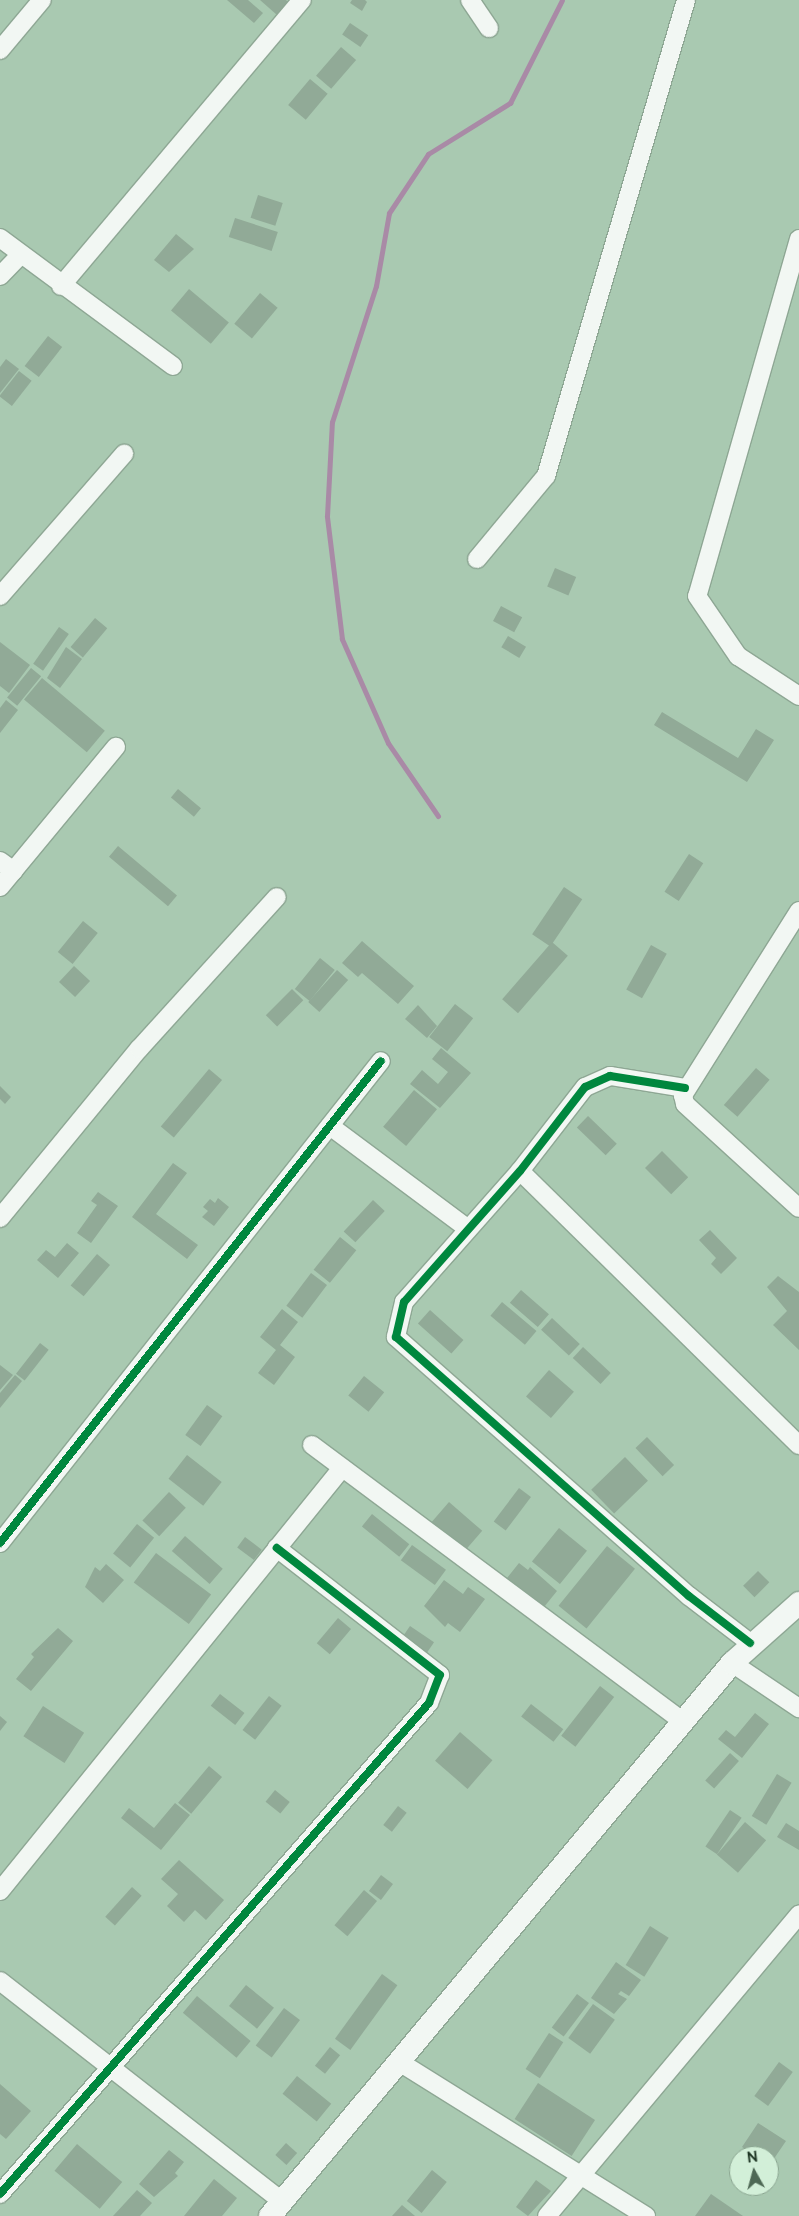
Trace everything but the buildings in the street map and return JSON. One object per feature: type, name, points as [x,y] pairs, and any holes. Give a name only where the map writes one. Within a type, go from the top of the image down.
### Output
[{"type":"main road","points":[[276,2208],[401,2064],[732,1663],[750,1644],[799,1602]]},
{"type":"street","points":[[0,50],[42,0]]},
{"type":"street","points":[[61,286],[302,0]]},
{"type":"street","points":[[470,0],[489,28]]},
{"type":"street","points":[[477,559],[546,476],[686,0]]},
{"type":"street","points":[[0,238],[61,286],[173,366]]},
{"type":"street","points":[[799,239],[697,596],[738,656],[799,696]]},
{"type":"street","points":[[0,276],[20,255]]},
{"type":"street","points":[[0,596],[124,454]]},
{"type":"street","points":[[0,887],[7,866],[116,747]]},
{"type":"street","points":[[0,1218],[139,1049],[277,897]]},
{"type":"street","points":[[799,911],[685,1088],[685,1104],[799,1208]]},
{"type":"street","points":[[0,1543],[381,1061]]},
{"type":"street","points":[[685,1088],[610,1076],[585,1087],[520,1171],[404,1302],[396,1337],[689,1596],[750,1644]]},
{"type":"street","points":[[330,1126],[468,1229]]},
{"type":"street","points":[[520,1171],[799,1445]]},
{"type":"street","points":[[312,1445],[682,1722]]},
{"type":"street","points":[[0,1891],[342,1468]]},
{"type":"street","points":[[0,2194],[109,2066],[429,1704],[440,1675],[277,1548]]},
{"type":"street","points":[[732,1663],[799,1708]]},
{"type":"street","points":[[547,2216],[584,2175],[799,1915]]},
{"type":"street","points":[[0,1981],[109,2066],[276,2208]]},
{"type":"street","points":[[401,2064],[584,2175],[646,2216]]},
{"type":"waterway","points":[[438,816],[388,743],[342,639],[327,516],[332,422],[376,286],[389,213],[428,154],[510,103],[562,0]]},
{"type":"cycle path","points":[[0,1543],[381,1061]]},
{"type":"cycle path","points":[[685,1088],[610,1076],[585,1087],[520,1171],[404,1302],[396,1337],[689,1596],[750,1643]]},
{"type":"cycle path","points":[[0,2194],[429,1703],[440,1675],[277,1548]]}]
